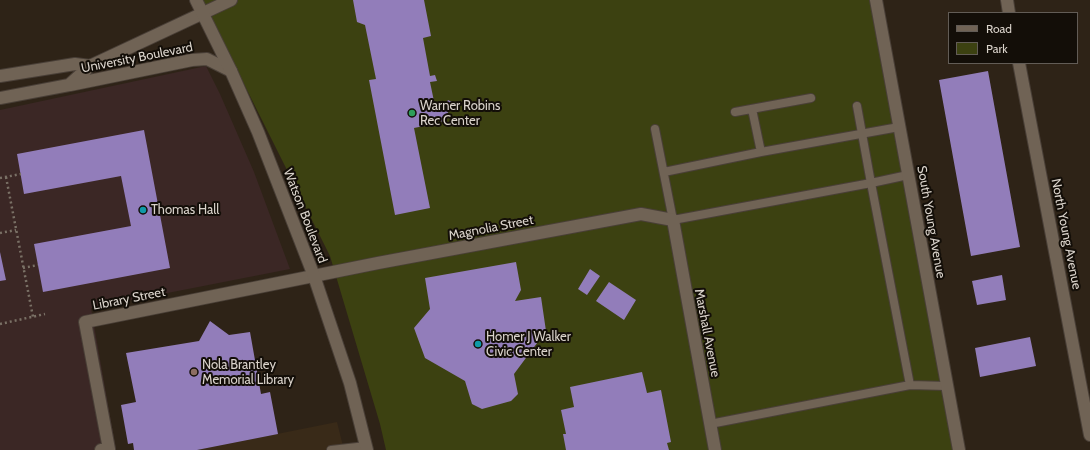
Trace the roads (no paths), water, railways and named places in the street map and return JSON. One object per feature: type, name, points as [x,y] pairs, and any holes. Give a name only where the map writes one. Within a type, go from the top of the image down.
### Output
[{"type":"street","name":"Watson Boulevard","points":[[196,0],[231,71],[258,132],[314,276],[350,383],[366,448]]},
{"type":"street","name":"University Boulevard","points":[[69,85],[90,66],[231,0]]},
{"type":"street","name":"South Young Avenue","points":[[876,0],[959,450]]},
{"type":"street","points":[[1007,0],[1009,12]]},
{"type":"street","name":"University Boulevard","points":[[0,98],[192,60],[207,59],[231,71]]},
{"type":"street","name":"University Boulevard","points":[[0,76],[75,64],[90,66]]},
{"type":"street","name":"North Young Avenue","points":[[1019,64],[1090,435]]},
{"type":"street","name":"Magnolia Street","points":[[314,276],[641,214],[673,220]]},
{"type":"street","name":"Marshall Avenue","points":[[673,220],[715,450]]},
{"type":"street","name":"Library Street","points":[[101,450],[109,449],[85,322],[314,276]]},
{"type":"lane","points":[[735,112],[811,98]]},
{"type":"lane","points":[[857,106],[910,385]]},
{"type":"lane","points":[[752,109],[761,152]]},
{"type":"lane","points":[[664,172],[761,152],[899,127]]},
{"type":"lane","points":[[655,129],[673,220],[908,175]]},
{"type":"lane","points":[[710,424],[910,385],[947,386]]},
{"type":"lane","points":[[332,450],[366,448]]},
{"type":"place","name":"Warner Robins Rec Center","points":[[412,113]]},
{"type":"place","name":"Thomas Hall","points":[[143,210]]},
{"type":"place","name":"Homer J Walker Civic Center","points":[[478,344]]},
{"type":"place","name":"Nola Brantley Memorial Library","points":[[194,372]]}]
